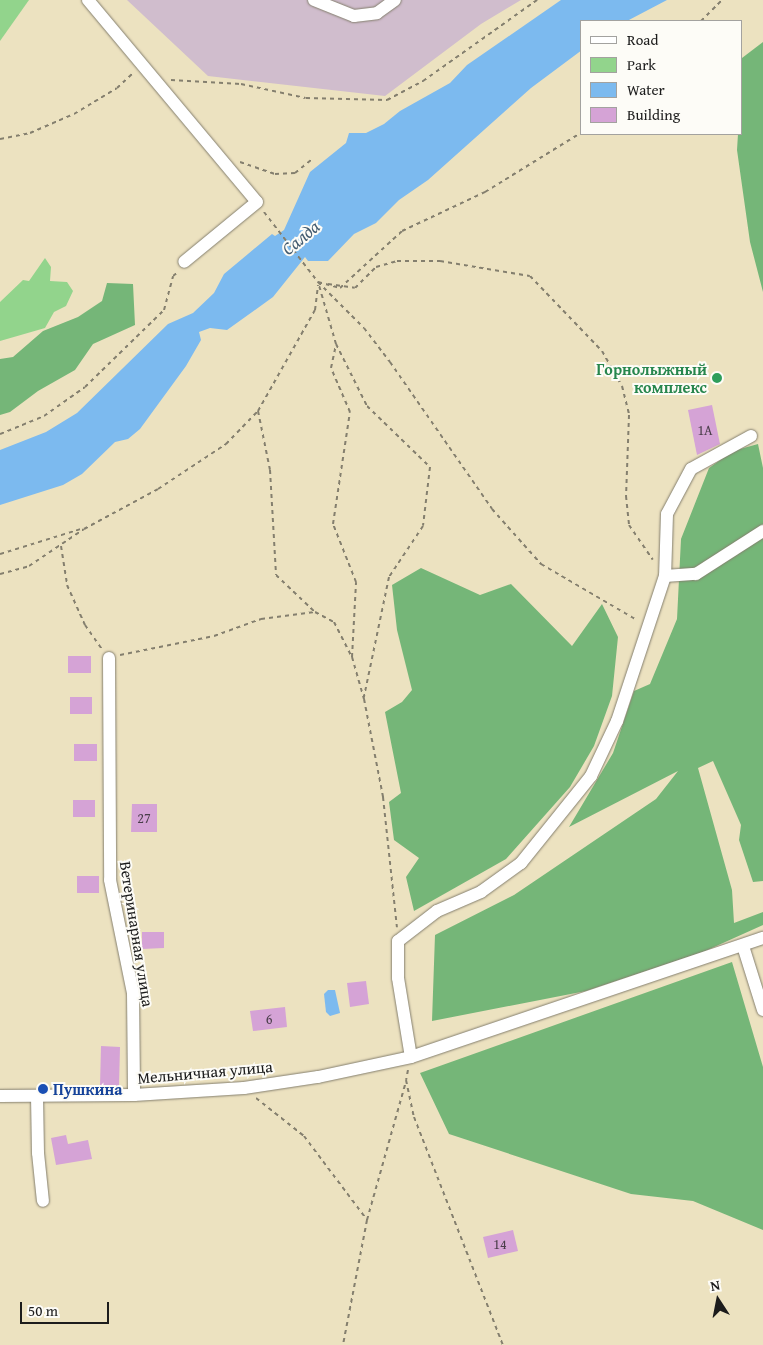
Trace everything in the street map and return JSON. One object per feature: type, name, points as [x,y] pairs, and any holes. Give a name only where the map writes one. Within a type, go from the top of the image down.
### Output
[{"type":"street","points":[[88,0],[257,202],[182,266]]},
{"type":"street","points":[[314,0],[354,16],[377,13],[395,0]]},
{"type":"street","points":[[411,1057],[398,978],[398,941],[437,911],[481,892],[521,863],[591,776],[617,722],[665,576],[667,514],[691,469],[751,436]]},
{"type":"street","points":[[665,576],[696,574],[763,531]]},
{"type":"street","name":"Ветеринарная улица","points":[[109,658],[110,880],[133,993],[134,1095]]},
{"type":"street","name":"Мельничная улица","points":[[0,1096],[134,1095],[244,1088],[318,1077],[411,1057],[763,938]]},
{"type":"street","points":[[743,946],[763,1010]]},
{"type":"street","points":[[37,1096],[38,1153],[44,1201]]},
{"type":"path","points":[[170,80],[240,84],[306,98],[387,100],[423,81],[537,0]]},
{"type":"path","points":[[703,20],[722,0]]},
{"type":"path","points":[[0,139],[30,133],[74,114],[117,88],[133,72],[133,53]]},
{"type":"path","points":[[318,282],[340,288],[402,231],[485,192],[580,133]]},
{"type":"path","points":[[217,154],[275,174],[296,173],[311,160]]},
{"type":"path","points":[[256,216],[263,211],[318,282],[364,328],[463,462],[492,509],[541,564],[648,627]]},
{"type":"path","points":[[318,282],[355,288],[376,267],[397,261],[440,261],[530,276],[602,351],[622,386],[629,416],[626,496],[629,525],[654,563]]},
{"type":"path","points":[[0,434],[44,416],[85,387],[164,310],[173,276],[182,266]]},
{"type":"path","points":[[318,282],[336,344],[367,406],[430,467],[423,526],[390,577],[364,699]]},
{"type":"path","points":[[0,574],[29,566],[84,529],[134,504],[226,444],[258,410],[315,310],[318,282]]},
{"type":"path","points":[[336,344],[331,368],[350,412],[332,524],[356,582],[352,656]]},
{"type":"path","points":[[258,410],[270,470],[276,575],[315,612],[334,622],[352,656],[364,699],[383,797],[398,941]]},
{"type":"path","points":[[0,554],[84,529]]},
{"type":"path","points":[[60,545],[67,585],[85,625],[109,658],[214,636],[261,619],[315,612]]},
{"type":"path","points":[[343,1345],[366,1220],[411,1057]]},
{"type":"path","points":[[406,1080],[414,1118],[503,1345]]},
{"type":"path","points":[[244,1088],[304,1136],[366,1220]]},
{"type":"shaded area","points":[[127,0],[521,0],[481,24],[385,96],[208,76]]},
{"type":"green space","points":[[0,0],[29,0],[0,41]]},
{"type":"green space","points":[[763,42],[763,292],[750,242],[737,150],[738,135],[743,135],[743,57]]},
{"type":"green space","points":[[45,258],[51,267],[50,281],[67,282],[73,291],[66,306],[54,312],[45,328],[0,341],[0,302],[23,280],[29,281]]},
{"type":"green space","points":[[107,283],[133,284],[135,325],[93,344],[75,370],[38,391],[10,412],[0,415],[0,359],[13,357],[43,331],[78,317],[102,301]]},
{"type":"green space","points":[[758,444],[763,468],[763,881],[753,882],[739,840],[741,825],[713,761],[698,768],[732,890],[734,923],[763,912],[763,925],[703,952],[586,991],[432,1021],[435,935],[514,895],[656,799],[678,771],[569,827],[613,753],[634,691],[650,684],[677,619],[681,539],[709,468],[733,451]]},
{"type":"green space","points":[[421,568],[480,595],[511,584],[572,646],[602,604],[618,637],[612,696],[594,746],[570,787],[506,859],[414,911],[406,877],[419,858],[394,840],[389,802],[401,793],[385,712],[402,702],[412,690],[397,630],[392,585]]},
{"type":"green space","points":[[732,962],[763,1067],[763,1230],[693,1201],[631,1194],[449,1134],[420,1073]]},
{"type":"water","name":"Салда","points":[[561,0],[667,0],[629,20],[580,20],[580,51],[531,88],[428,180],[399,200],[376,223],[354,234],[328,261],[308,261],[305,257],[273,297],[227,330],[210,328],[199,332],[201,340],[186,366],[140,429],[128,439],[115,442],[82,474],[63,485],[0,505],[0,450],[46,432],[77,413],[168,324],[193,313],[214,293],[224,274],[272,234],[275,236],[284,230],[310,172],[346,143],[349,133],[366,133],[384,124],[400,111],[450,83],[467,65]]},
{"type":"water","points":[[328,990],[335,990],[340,1013],[330,1016],[326,1012],[324,994]]},
{"type":"building","points":[[712,405],[720,444],[697,455],[688,410]]},
{"type":"building","points":[[68,656],[91,656],[91,673],[68,673]]},
{"type":"building","points":[[70,697],[92,697],[92,714],[70,714]]},
{"type":"building","points":[[74,744],[97,744],[97,761],[74,761]]},
{"type":"building","points":[[73,800],[95,800],[95,817],[73,817]]},
{"type":"building","points":[[132,804],[157,804],[157,832],[131,832]]},
{"type":"building","points":[[77,876],[99,876],[99,893],[77,893]]},
{"type":"building","points":[[142,932],[164,932],[164,948],[142,949]]},
{"type":"building","points":[[366,981],[369,1004],[350,1007],[347,983]]},
{"type":"building","points":[[285,1007],[287,1027],[253,1031],[250,1011]]},
{"type":"building","points":[[101,1046],[120,1047],[119,1086],[100,1086]]},
{"type":"building","points":[[66,1135],[68,1144],[88,1140],[92,1159],[56,1165],[51,1138]]},
{"type":"building","points":[[513,1230],[518,1251],[488,1258],[483,1237]]},
{"type":"place","name":"Горнолыжный комплекс","points":[[717,378]]},
{"type":"place","name":"Пушкина","points":[[43,1089]]}]
